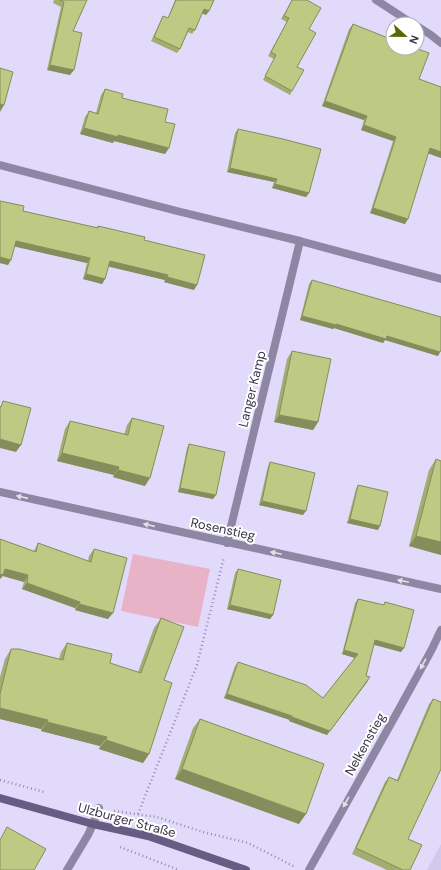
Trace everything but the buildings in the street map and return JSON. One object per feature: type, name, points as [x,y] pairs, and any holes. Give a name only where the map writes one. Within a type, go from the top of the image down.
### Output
[{"type":"main road","name":"Ulzburger Straße","points":[[0,798],[93,824],[148,836],[246,870]]},
{"type":"street","points":[[376,0],[401,16]]},
{"type":"street","points":[[425,32],[441,43]]},
{"type":"street","points":[[0,165],[300,241],[441,279]]},
{"type":"street","name":"Langer Kamp","points":[[227,543],[300,241]]},
{"type":"street","name":"Rosenstieg","points":[[0,492],[441,589]]},
{"type":"street","name":"Nelkenstieg","points":[[308,870],[398,711],[441,630]]},
{"type":"street","points":[[67,870],[88,834],[99,808]]},
{"type":"path","points":[[138,814],[197,665],[227,543]]},
{"type":"path","points":[[99,808],[156,817],[203,832],[248,843],[301,870]]},
{"type":"path","points":[[140,856],[179,870]]},
{"type":"shaded area","points":[[133,554],[210,569],[198,627],[121,611]]},
{"type":"shaded area","points":[[441,844],[441,870],[427,870]]}]
